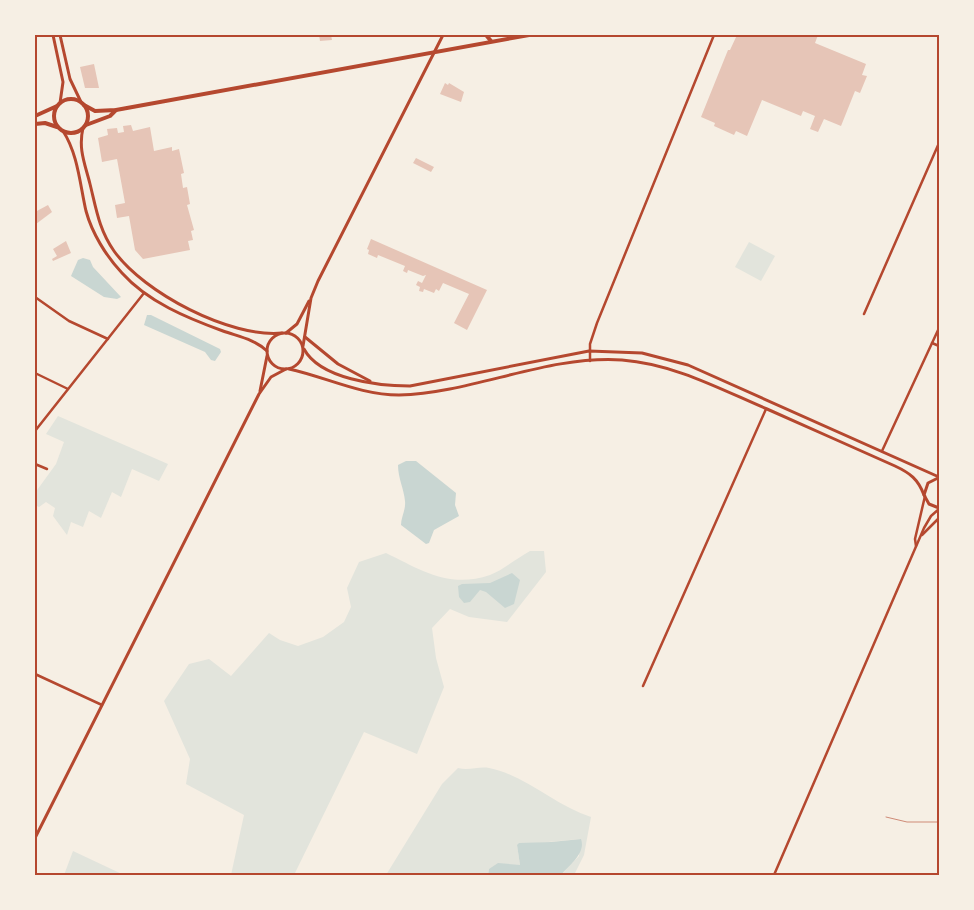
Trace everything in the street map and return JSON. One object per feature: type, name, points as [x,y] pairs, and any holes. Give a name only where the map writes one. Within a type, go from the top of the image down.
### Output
[{"type":"main road","points":[[53,35],[63,82],[54,120],[71,148],[87,213],[96,236],[116,266],[144,293],[194,319],[251,339],[267,353],[272,364],[358,390],[397,395],[428,392],[590,361],[622,360],[674,370],[912,475],[920,485],[929,504],[939,508]]},
{"type":"main road","points":[[60,35],[70,79],[88,113],[80,151],[91,186],[95,211],[110,244],[131,272],[162,295],[218,321],[253,331],[284,333],[297,337],[308,357],[318,366],[353,379],[375,384],[410,386],[589,351],[642,353],[688,365],[939,477]]},
{"type":"main road","points":[[259,394],[270,341],[297,324],[443,35]]},
{"type":"main road","points":[[486,35],[491,41]]},
{"type":"main road","points":[[35,116],[72,99],[95,110],[116,110],[529,35]]},
{"type":"main road","points":[[35,124],[50,124],[61,130],[73,133],[110,116],[116,110]]},
{"type":"main road","points":[[35,838],[259,394],[271,377],[300,362],[311,298]]},
{"type":"main road","points":[[304,337],[346,369],[375,384]]},
{"type":"main road","points":[[924,495],[928,483],[939,477]]},
{"type":"street","points":[[590,361],[589,351],[597,324],[714,35]]},
{"type":"street","points":[[864,314],[939,142]]},
{"type":"street","points":[[35,431],[144,293]]},
{"type":"street","points":[[35,297],[69,321],[108,339]]},
{"type":"street","points":[[882,451],[939,328]]},
{"type":"street","points":[[932,343],[939,346]]},
{"type":"street","points":[[35,373],[68,389]]},
{"type":"street","points":[[643,686],[766,409]]},
{"type":"street","points":[[35,464],[47,469]]},
{"type":"street","points":[[916,546],[915,538],[924,495]]},
{"type":"street","points":[[774,875],[927,521],[939,508]]},
{"type":"street","points":[[921,536],[939,518]]},
{"type":"street","points":[[35,674],[103,706]]},
{"type":"shaded area","points":[[749,242],[775,256],[761,281],[735,267]]},
{"type":"shaded area","points":[[83,258],[90,260],[93,267],[121,297],[117,299],[104,297],[71,276],[78,260]]},
{"type":"shaded area","points":[[147,315],[151,315],[220,349],[221,352],[215,361],[211,360],[205,352],[144,325]]},
{"type":"shaded area","points":[[58,416],[168,464],[159,481],[132,469],[121,497],[112,492],[101,518],[89,511],[83,527],[71,522],[67,535],[53,516],[55,508],[46,502],[39,507],[35,505],[35,493],[56,464],[64,442],[46,434]]},
{"type":"shaded area","points":[[406,461],[416,461],[456,493],[455,505],[459,516],[434,530],[429,543],[426,544],[401,525],[405,501],[398,465]]},
{"type":"shaded area","points":[[530,551],[544,551],[546,572],[507,622],[469,617],[450,609],[432,628],[436,658],[444,687],[417,754],[364,732],[294,875],[231,875],[244,815],[186,784],[190,759],[164,701],[189,664],[209,659],[231,676],[269,633],[280,640],[298,646],[323,637],[344,622],[351,607],[347,588],[359,562],[386,553],[436,576],[461,580],[490,575]]},
{"type":"shaded area","points":[[512,573],[520,580],[514,604],[505,608],[486,592],[480,590],[470,602],[464,603],[459,597],[458,586],[462,584],[490,583]]},
{"type":"shaded area","points":[[458,768],[489,768],[502,771],[527,783],[565,806],[591,817],[584,855],[574,875],[561,875],[579,856],[580,839],[517,845],[520,865],[489,869],[488,875],[386,875],[442,784]]},
{"type":"shaded area","points":[[581,839],[582,844],[579,854],[561,875],[488,875],[489,869],[498,863],[520,865],[517,845],[519,843]]},
{"type":"shaded area","points":[[73,851],[124,875],[64,875]]},
{"type":"building","points":[[319,35],[331,35],[332,40],[320,41]]},
{"type":"building","points":[[737,35],[818,35],[815,43],[866,64],[862,75],[867,76],[860,93],[855,91],[841,126],[824,119],[818,132],[810,129],[815,116],[803,111],[801,116],[762,100],[747,136],[736,131],[734,135],[714,126],[715,123],[701,117],[728,50],[730,50]]},
{"type":"building","points":[[94,64],[99,88],[85,88],[80,67]]},
{"type":"building","points":[[445,83],[448,85],[449,83],[464,92],[461,102],[440,94]]},
{"type":"building","points":[[131,125],[133,131],[150,127],[154,151],[172,147],[172,151],[179,149],[184,173],[181,174],[183,188],[187,187],[190,204],[187,205],[194,230],[191,231],[193,240],[188,241],[190,250],[143,259],[135,250],[129,216],[117,218],[115,205],[125,203],[117,159],[102,162],[98,138],[108,135],[107,129],[117,128],[118,133],[124,132],[123,126]]},
{"type":"building","points":[[416,158],[434,167],[431,172],[413,163]]},
{"type":"building","points":[[48,205],[52,212],[36,224],[35,212]]},
{"type":"building","points":[[371,239],[487,290],[467,330],[454,323],[469,294],[443,283],[439,291],[436,289],[434,293],[424,289],[423,292],[419,291],[420,287],[416,285],[418,281],[422,283],[426,275],[423,276],[408,270],[407,273],[403,271],[405,266],[378,255],[377,258],[368,254],[369,250],[367,249]]},
{"type":"building","points":[[66,241],[71,253],[53,261],[52,259],[57,256],[53,249]]},
{"type":"railway","points":[[886,817],[907,822],[939,822]]}]
